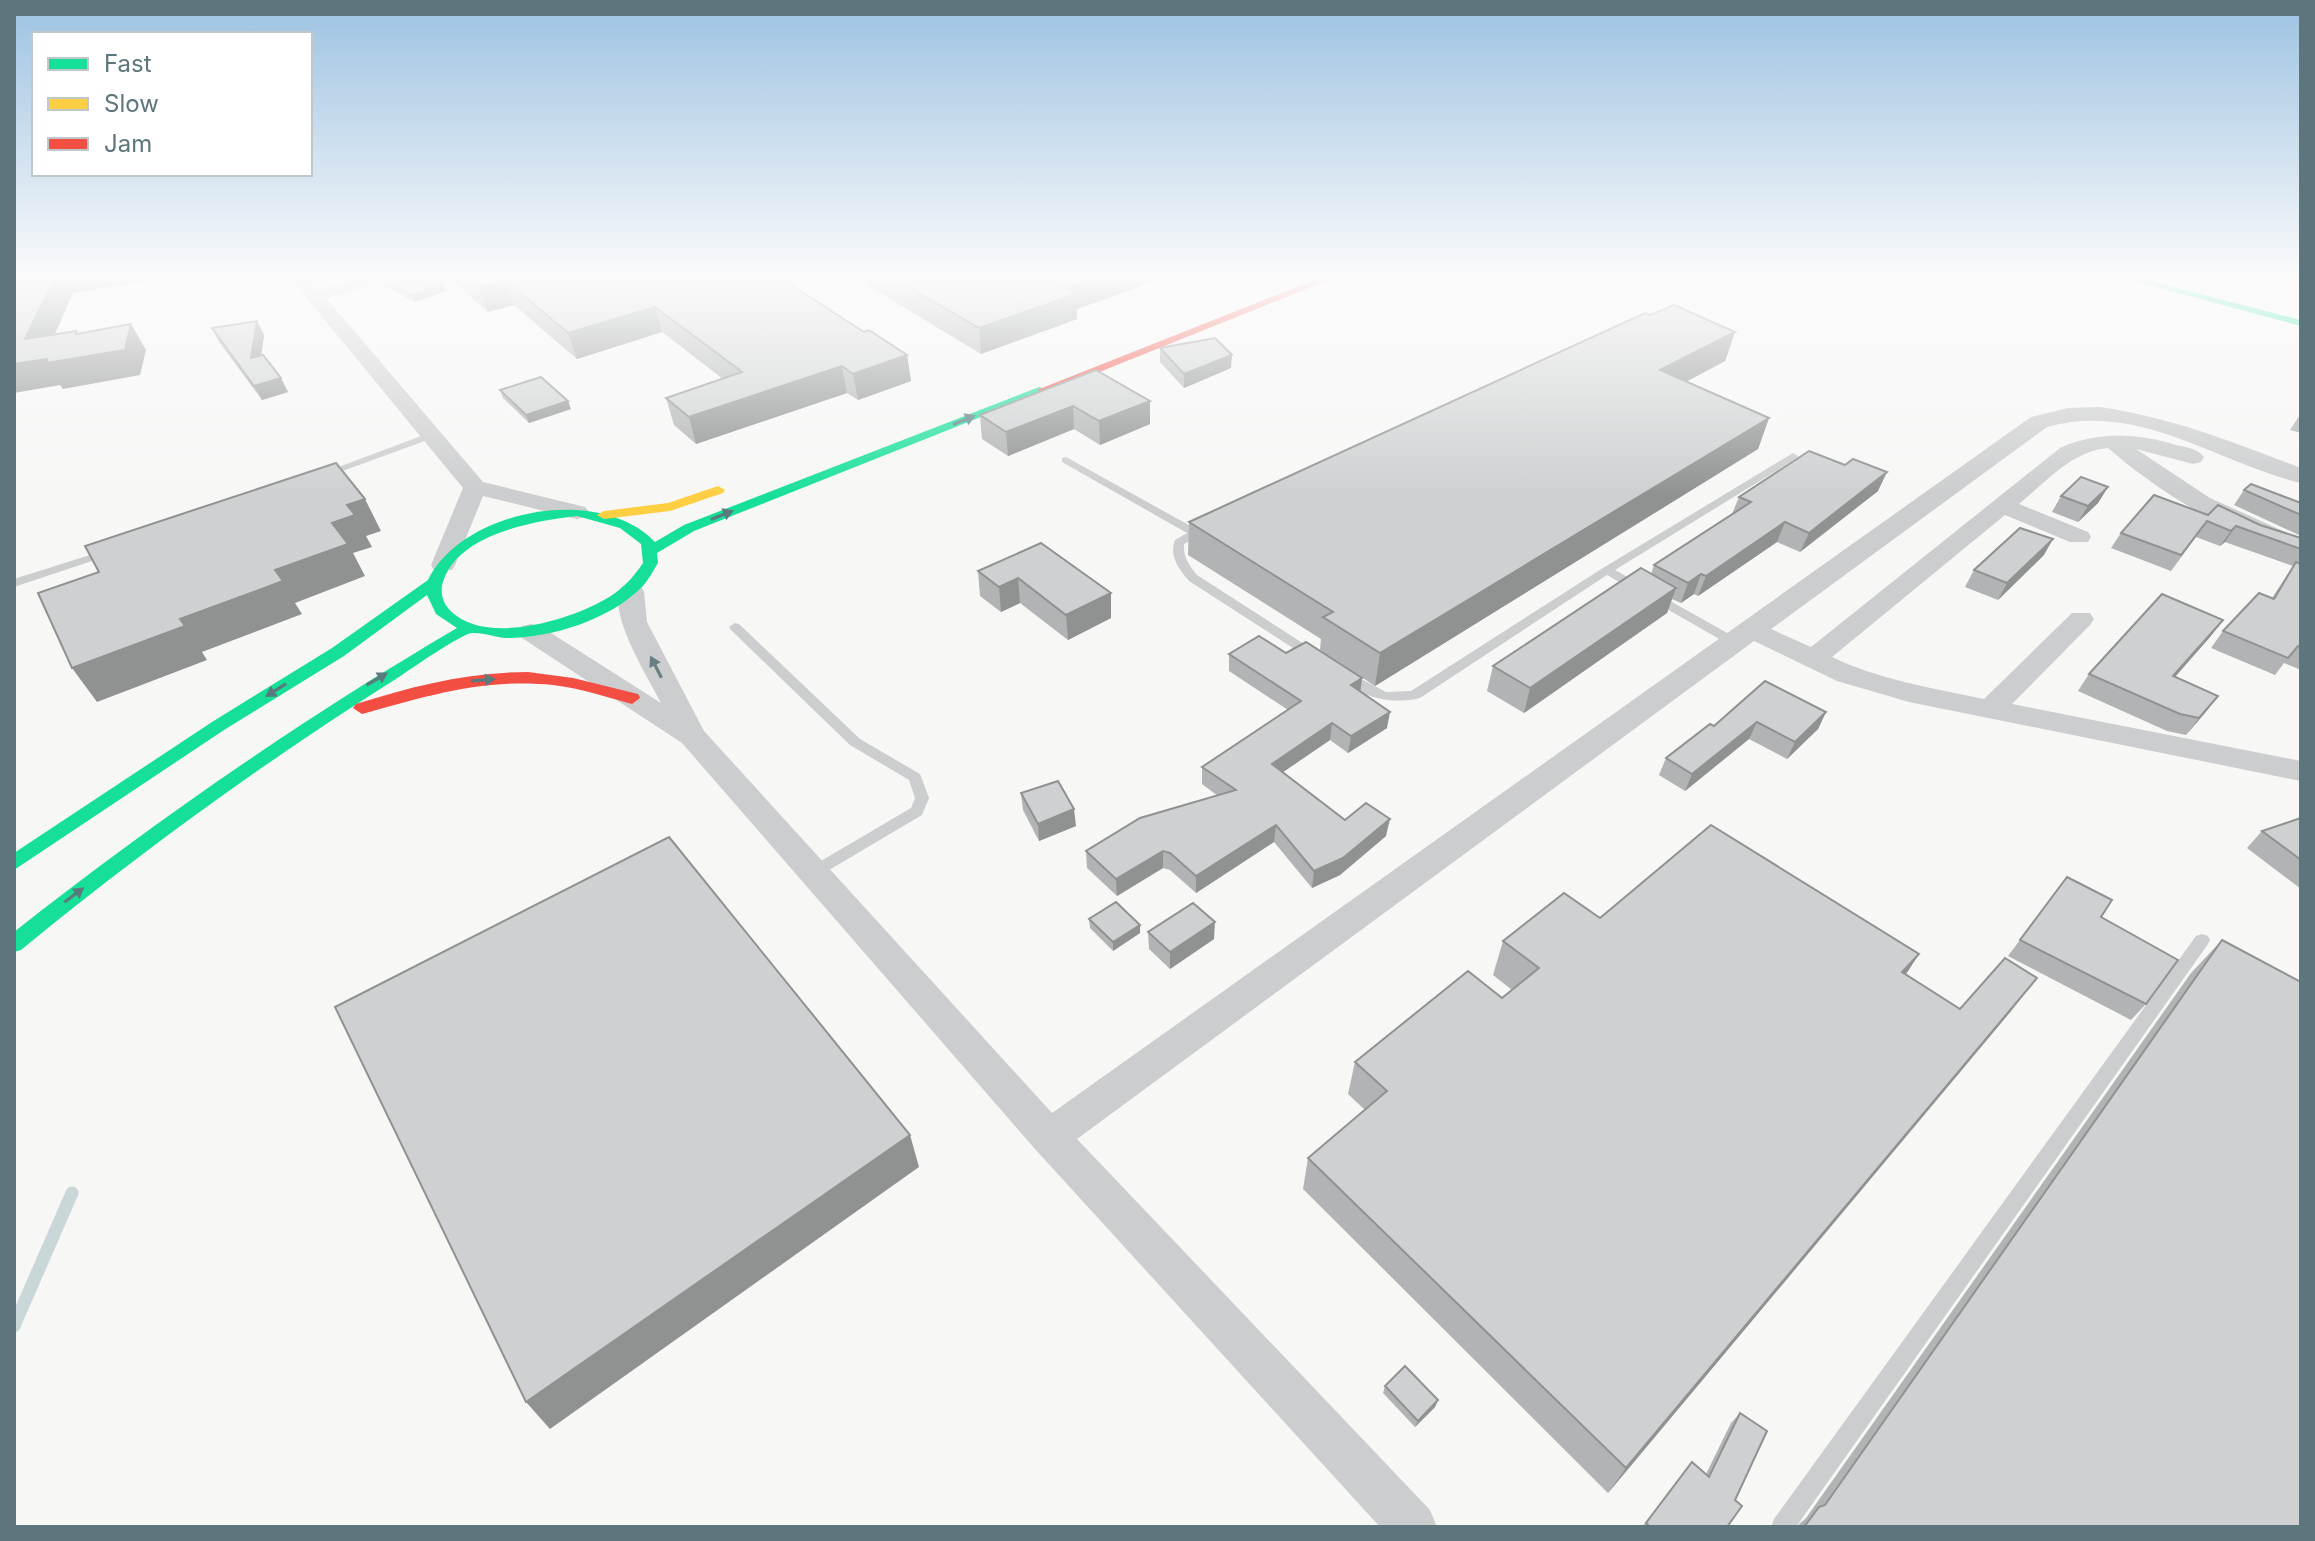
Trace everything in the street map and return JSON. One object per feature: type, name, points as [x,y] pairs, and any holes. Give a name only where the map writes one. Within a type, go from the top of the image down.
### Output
[{"type":"street","points":[[360,351],[475,487],[627,521],[645,534],[652,550],[648,570],[631,591],[566,625],[531,632],[497,634],[467,629],[445,618],[433,602],[438,574],[475,487]]},
{"type":"street","points":[[652,550],[689,528],[1142,351]]},
{"type":"street","points":[[1049,1137],[2039,422],[2058,413],[2085,410],[2123,415],[2301,476]]},
{"type":"street","points":[[1813,659],[2068,453],[2082,445],[2113,441],[2165,447],[2301,496]]},
{"type":"street","points":[[2113,441],[2141,468],[2167,486],[2301,548]]},
{"type":"street","points":[[604,515],[670,507],[730,486]]},
{"type":"street","points":[[2003,506],[2079,537]]},
{"type":"street","points":[[14,863],[218,726],[338,652],[438,574],[462,548],[487,533],[516,522],[577,512]]},
{"type":"street","points":[[631,591],[634,622],[692,736],[1049,1137],[1413,1527]]},
{"type":"street","points":[[1990,709],[2081,619]]},
{"type":"street","points":[[14,944],[64,903],[300,729],[371,683],[467,629]]},
{"type":"street","points":[[531,632],[692,736]]},
{"type":"street","points":[[1743,636],[1813,659],[1847,675],[1909,693],[2301,771]]},
{"type":"street","points":[[300,729],[413,691],[464,681],[553,680],[632,698]]},
{"type":"lane","points":[[312,479],[429,436]]},
{"type":"lane","points":[[1337,671],[1376,696],[1398,699],[1415,695],[1607,570],[1793,456]]},
{"type":"lane","points":[[1066,460],[1195,533]]},
{"type":"lane","points":[[1223,520],[1179,542],[1177,551],[1180,564],[1193,578],[1324,663]]},
{"type":"lane","points":[[14,583],[122,548]]},
{"type":"lane","points":[[1607,570],[1743,636]]},
{"type":"lane","points":[[735,627],[855,742],[915,777],[922,798],[917,811],[814,872]]},
{"type":"lane","points":[[1782,1527],[2202,940]]},
{"type":"building","points":[[14,351],[119,351],[46,363],[47,359],[14,364]]},
{"type":"building","points":[[229,351],[252,351],[251,358],[263,355],[281,378],[254,386]]},
{"type":"building","points":[[714,351],[901,351],[907,355],[853,374],[842,366],[689,417],[666,398],[742,372]]},
{"type":"building","points":[[1163,351],[1228,351],[1232,355],[1184,374]]},
{"type":"building","points":[[1562,351],[1698,351],[1660,370],[1769,418],[1380,653],[1323,617],[1333,612],[1189,522]]},
{"type":"building","points":[[1096,370],[1150,401],[1099,421],[1073,406],[1006,432],[980,415]]},
{"type":"building","points":[[541,377],[568,401],[526,415],[500,390]]},
{"type":"building","points":[[1809,451],[1845,465],[1853,459],[1887,472],[1809,533],[1785,522],[1706,576],[1701,574],[1688,583],[1654,565],[1751,502],[1739,497]]},
{"type":"building","points":[[336,463],[365,499],[347,505],[355,515],[332,523],[348,544],[275,570],[283,581],[180,619],[185,626],[72,668],[38,593],[99,572],[85,546]]},
{"type":"building","points":[[2081,477],[2108,487],[2088,506],[2061,496]]},
{"type":"building","points":[[2251,484],[2301,503],[2301,515],[2244,490]]},
{"type":"building","points":[[2154,495],[2208,515],[2218,505],[2260,525],[2301,538],[2301,549],[2236,526],[2231,531],[2207,521],[2181,555],[2121,533]]},
{"type":"building","points":[[2020,528],[2053,539],[2007,583],[1974,570]]},
{"type":"building","points":[[1041,543],[1111,593],[1066,615],[1018,578],[999,587],[978,571]]},
{"type":"building","points":[[2296,562],[2301,564],[2301,647],[2298,646],[2288,658],[2223,631],[2259,593],[2274,599]]},
{"type":"building","points":[[1641,568],[1676,588],[1530,688],[1493,666]]},
{"type":"building","points":[[2162,594],[2223,620],[2173,676],[2218,696],[2199,718],[2180,714],[2089,674]]},
{"type":"building","points":[[1259,636],[1286,653],[1306,642],[1362,678],[1351,685],[1390,712],[1351,736],[1332,723],[1272,764],[1345,820],[1366,803],[1390,819],[1343,858],[1314,871],[1276,825],[1196,876],[1170,853],[1163,851],[1116,879],[1086,851],[1140,818],[1236,790],[1202,767],[1301,701],[1229,654]]},
{"type":"building","points":[[1765,681],[1826,712],[1795,742],[1757,722],[1692,774],[1666,758],[1710,724],[1714,726]]},
{"type":"building","points":[[1058,781],[1074,809],[1038,824],[1021,793]]},
{"type":"building","points":[[2301,818],[2301,860],[2262,831]]},
{"type":"building","points":[[1711,825],[1919,954],[1902,972],[1960,1009],[2005,958],[2037,978],[1626,1468],[1308,1158],[1387,1091],[1355,1062],[1468,971],[1502,998],[1539,968],[1503,941],[1564,893],[1600,918]]},
{"type":"building","points":[[669,837],[910,1135],[526,1402],[335,1007]]},
{"type":"building","points":[[2067,877],[2112,900],[2101,917],[2178,960],[2146,1004],[2020,940]]},
{"type":"building","points":[[1116,902],[1140,925],[1113,942],[1089,919]]},
{"type":"building","points":[[1193,903],[1215,922],[1170,952],[1148,932]]},
{"type":"building","points":[[2222,940],[2301,982],[2301,1527],[1804,1527],[1819,1507],[1825,1505]]},
{"type":"building","points":[[1405,1366],[1438,1400],[1418,1421],[1385,1386]]},
{"type":"building","points":[[1740,1413],[1767,1431],[1735,1500],[1742,1506],[1727,1527],[1650,1527],[1646,1523],[1692,1462],[1709,1477]]},
{"type":"waterway","points":[[14,1326],[72,1193]]},
{"type":"traffic: fast","points":[[652,550],[689,528],[1043,390]]},
{"type":"traffic: fast","points":[[577,512],[625,525],[648,542],[651,563],[637,583],[612,603],[578,619],[542,630],[506,633],[478,630],[456,622],[442,611],[434,598],[434,582],[442,566],[458,550],[482,535],[517,522],[577,512]]},
{"type":"traffic: fast","points":[[14,863],[218,726],[338,652],[433,583]]},
{"type":"traffic: fast","points":[[14,944],[123,858],[234,777],[407,664],[467,629]]},
{"type":"traffic: slow","points":[[604,515],[670,507],[718,490]]},
{"type":"traffic: jam","points":[[1043,390],[1143,351]]},
{"type":"traffic: jam","points":[[362,708],[432,688],[504,678],[563,681],[632,698]]}]
